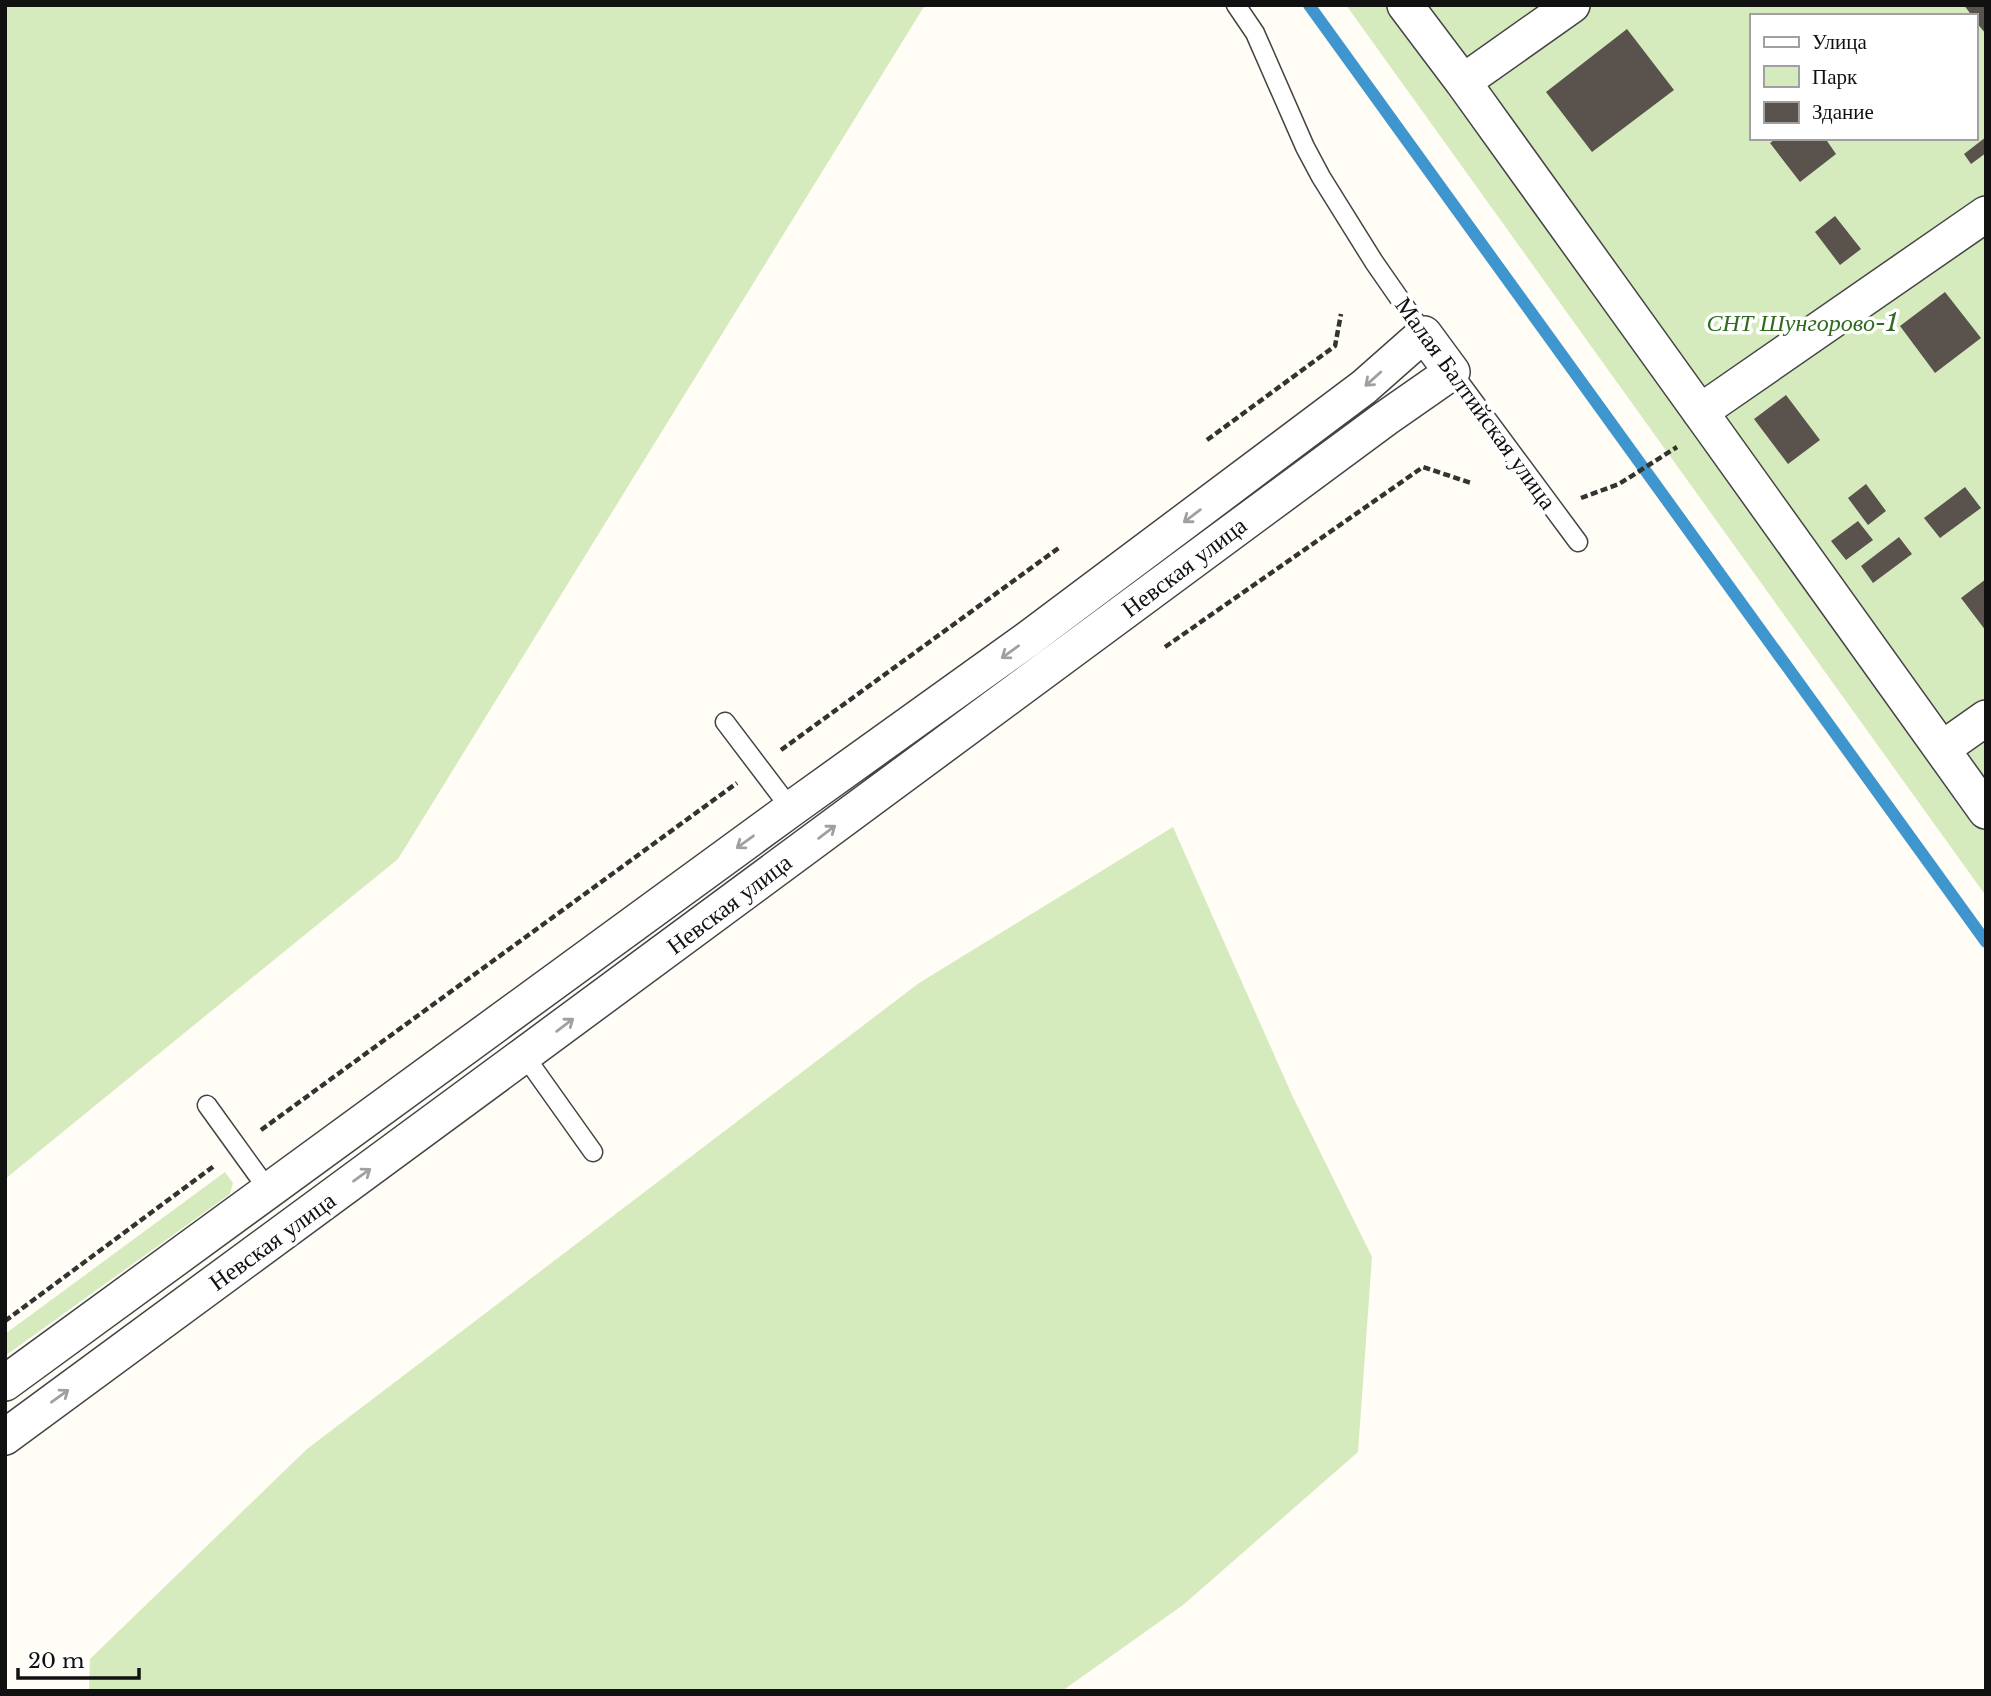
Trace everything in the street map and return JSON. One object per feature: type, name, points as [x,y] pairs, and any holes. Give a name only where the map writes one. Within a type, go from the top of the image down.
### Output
[{"type":"street","points":[[1405,5],[1986,811]]},
{"type":"street","points":[[1463,82],[1572,5]]},
{"type":"street","points":[[1700,412],[1986,214]]},
{"type":"street","name":"Малая Балтийская улица","points":[[1424,334],[1452,372]]},
{"type":"street","name":"Невская улица","points":[[5,1383],[1028,639],[1364,387],[1424,334]]},
{"type":"street","name":"Невская улица","points":[[5,1437],[1375,426],[1452,372]]},
{"type":"street","points":[[1942,749],[1986,718]]},
{"type":"lane","name":"Малая Балтийская улица","points":[[1236,5],[1255,33],[1310,157],[1374,262],[1424,334]]},
{"type":"lane","name":"Малая Балтийская улица","points":[[1452,372],[1577,542]]},
{"type":"lane","points":[[725,722],[791,809]]},
{"type":"lane","points":[[524,1055],[593,1152]]},
{"type":"lane","points":[[207,1105],[269,1191]]},
{"type":"path","points":[[1207,440],[1335,346],[1341,314]]},
{"type":"path","points":[[1576,500],[1619,484],[1667,453]]},
{"type":"path","points":[[1165,647],[1423,467],[1471,483]]},
{"type":"path","points":[[253,1136],[1060,547]]},
{"type":"path","points":[[5,1321],[218,1163]]},
{"type":"green space","points":[[5,5],[925,5],[398,859],[5,1179]]},
{"type":"green space","name":"СНТ Шунгорово-1","points":[[1346,5],[1986,5],[1986,896]]},
{"type":"green space","points":[[1173,827],[1292,1095],[1372,1257],[1358,1452],[1183,1605],[1062,1691],[89,1691],[90,1659],[307,1449],[919,983]]},
{"type":"green space","points":[[225,1172],[233,1183],[230,1194],[5,1356],[5,1334]]},
{"type":"building","points":[[1964,5],[1986,5],[1986,34],[1977,23],[1977,14],[1971,14]]},
{"type":"building","points":[[1627,29],[1674,90],[1592,152],[1546,92]]},
{"type":"building","points":[[1986,137],[1986,153],[1971,164],[1964,154]]},
{"type":"building","points":[[1774,140],[1826,140],[1836,154],[1800,182],[1770,143]]},
{"type":"building","points":[[1835,216],[1861,249],[1840,265],[1815,232]]},
{"type":"building","points":[[1945,292],[1981,338],[1935,373],[1900,326]]},
{"type":"building","points":[[1786,395],[1820,440],[1788,464],[1754,419]]},
{"type":"building","points":[[1866,484],[1886,511],[1868,525],[1848,498]]},
{"type":"building","points":[[1965,487],[1981,508],[1940,538],[1924,518]]},
{"type":"building","points":[[1858,521],[1873,540],[1846,560],[1831,541]]},
{"type":"building","points":[[1899,537],[1912,554],[1873,583],[1861,566]]},
{"type":"building","points":[[1986,579],[1986,631],[1961,598]]},
{"type":"waterway","points":[[1309,5],[1986,942]]}]
